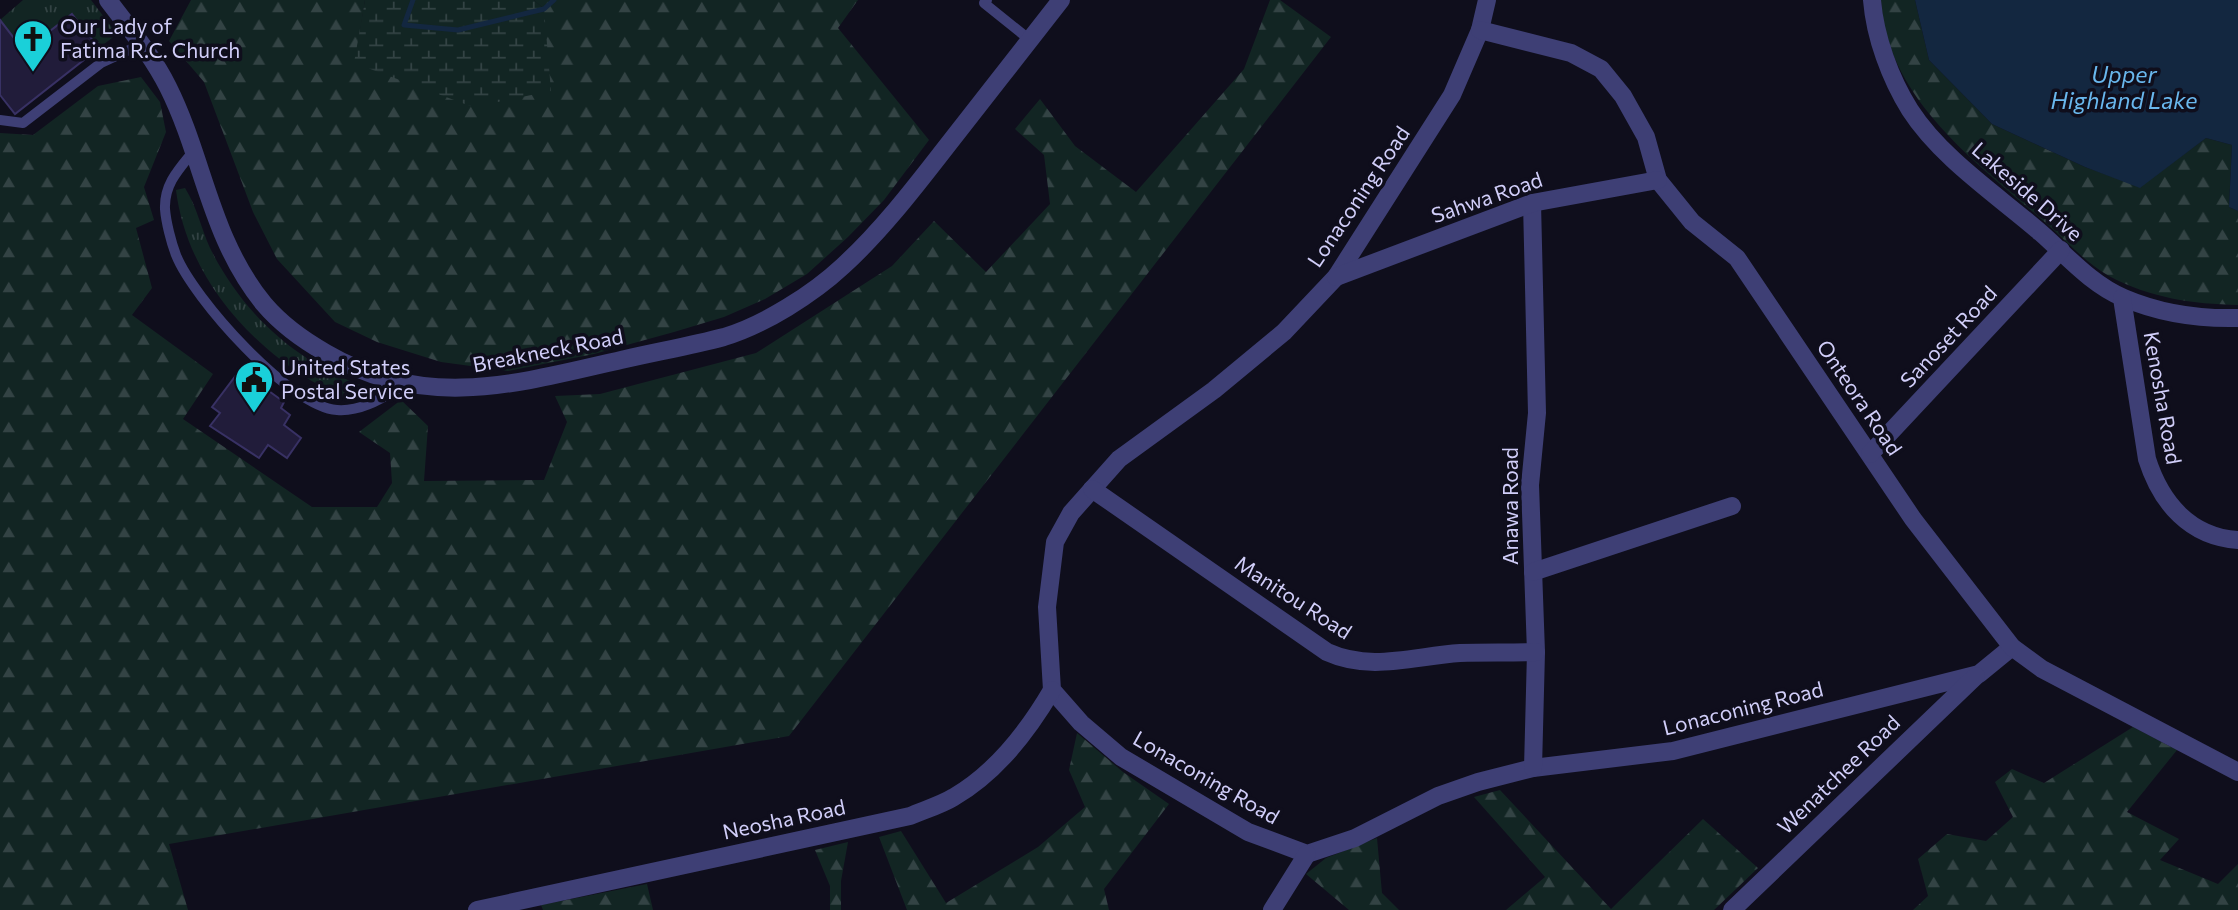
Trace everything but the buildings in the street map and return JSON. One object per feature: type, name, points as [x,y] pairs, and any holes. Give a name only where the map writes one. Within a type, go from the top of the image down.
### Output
[{"type":"street","name":"Breakneck Road","points":[[107,0],[142,44],[168,86],[208,200],[239,269],[265,305],[300,338],[349,366],[381,379],[468,390],[531,380],[727,336],[797,302],[843,266],[903,202],[1061,0]]},
{"type":"street","name":"Lonaconing Road","points":[[1487,0],[1480,30],[1452,95],[1336,277],[1284,332],[1214,390],[1119,459],[1071,513],[1055,542],[1047,607],[1052,690],[1081,723],[1121,757],[1248,832],[1307,854],[1355,838],[1438,796],[1533,768],[1674,751],[1979,674],[2011,647]]},
{"type":"street","name":"Lakeside Drive","points":[[1872,0],[1874,21],[1888,65],[1910,110],[1947,152],[2082,270],[2122,298],[2160,310],[2199,318],[2238,318]]},
{"type":"street","name":"Onteora Road","points":[[1480,30],[1571,53],[1601,69],[1623,96],[1646,136],[1658,180],[1692,222],[1737,258],[1913,519],[2011,647],[2042,669],[2238,772]]},
{"type":"street","name":"Sahwa Road","points":[[1336,277],[1532,203],[1658,180]]},
{"type":"street","name":"Anawa Road","points":[[1532,203],[1537,412],[1530,485],[1536,652],[1533,768]]},
{"type":"street","name":"Sanoset Road","points":[[1870,454],[2061,250]]},
{"type":"street","name":"Kenosha Road","points":[[2122,298],[2147,459],[2154,482],[2174,511],[2198,531],[2238,540]]},
{"type":"street","name":"Manitou Road","points":[[1092,489],[1327,652],[1348,662],[1370,663],[1459,653],[1536,652]]},
{"type":"street","points":[[1533,572],[1732,506]]},
{"type":"street","name":"Wenatchee Road","points":[[1731,910],[1979,674]]},
{"type":"street","name":"Neosha Road","points":[[477,910],[910,816],[955,796],[991,767],[1026,733],[1052,690]]},
{"type":"street","points":[[1272,910],[1307,854]]},
{"type":"lane","points":[[987,0],[984,3],[1030,40]]},
{"type":"lane","points":[[0,120],[23,123],[101,64],[142,44]]},
{"type":"lane","points":[[192,153],[170,179],[165,208],[176,256],[209,310],[277,377],[310,401],[337,410],[365,406],[406,384]]},
{"type":"green space","points":[[23,0],[91,0],[117,34],[99,48],[72,14],[24,51],[0,20]]},
{"type":"green space","points":[[191,0],[365,0],[355,63],[544,9],[534,0],[858,0],[838,28],[929,140],[884,200],[848,237],[807,274],[765,299],[724,317],[674,332],[594,354],[508,371],[441,362],[377,342],[335,322],[277,259],[253,212],[204,82],[169,41]]},
{"type":"green space","points":[[365,0],[534,0],[544,9],[551,91],[473,107],[354,63]]},
{"type":"green space","points":[[1270,0],[1280,0],[1331,37],[789,736],[169,844],[188,910],[0,910],[0,133],[33,135],[98,86],[141,77],[160,102],[166,132],[144,187],[154,220],[136,228],[152,288],[132,315],[213,374],[183,419],[312,507],[377,507],[392,483],[390,453],[359,432],[401,400],[428,426],[424,481],[544,480],[567,422],[555,396],[600,394],[756,353],[892,266],[934,221],[986,272],[1050,204],[1044,155],[1015,129],[1040,99],[1075,146],[1136,192],[1244,69]]},
{"type":"green space","points":[[1881,0],[1915,0],[1929,60],[1992,124],[2085,167],[2140,187],[2206,138],[2232,145],[2229,207],[2238,211],[2238,305],[2188,301],[2140,290],[2109,276],[2082,256],[1988,173],[1937,123],[1916,96],[1899,66],[1887,35]]},
{"type":"green space","points":[[185,188],[210,248],[224,273],[257,316],[298,352],[345,379],[372,389],[354,397],[333,393],[285,363],[241,323],[205,275],[192,248],[182,220],[176,190]]},
{"type":"green space","points":[[2133,727],[2177,750],[2127,812],[2179,839],[2160,860],[2218,884],[2238,864],[2238,910],[1913,910],[1928,896],[1918,859],[1947,834],[1986,841],[2013,817],[1995,782],[2012,769],[2044,783]]},
{"type":"green space","points":[[1077,733],[1123,772],[1169,804],[1104,889],[1109,910],[907,910],[879,837],[901,831],[946,903],[1038,847],[1085,807],[1069,770]]},
{"type":"green space","points":[[1500,790],[1611,909],[1703,819],[1758,868],[1714,910],[1506,910],[1545,877],[1474,797]]},
{"type":"green space","points":[[1377,838],[1382,893],[1399,910],[1349,910],[1306,874],[1326,858]]},
{"type":"green space","points":[[848,842],[841,881],[841,910],[830,910],[830,886],[815,850]]},
{"type":"green space","points":[[647,884],[653,910],[543,910],[541,905]]},
{"type":"water","name":"Upper Highland Lake","points":[[1915,0],[2238,0],[2238,211],[2229,207],[2232,145],[2206,138],[2140,188],[2085,167],[1992,124],[1929,60]]},
{"type":"waterway","points":[[413,0],[404,25],[458,30],[544,9],[554,0]]},
{"type":"place","name":"Our Lady of Fatima R.C. Church","points":[[33,73]]},
{"type":"place","name":"United States Postal Service","points":[[254,414]]}]
